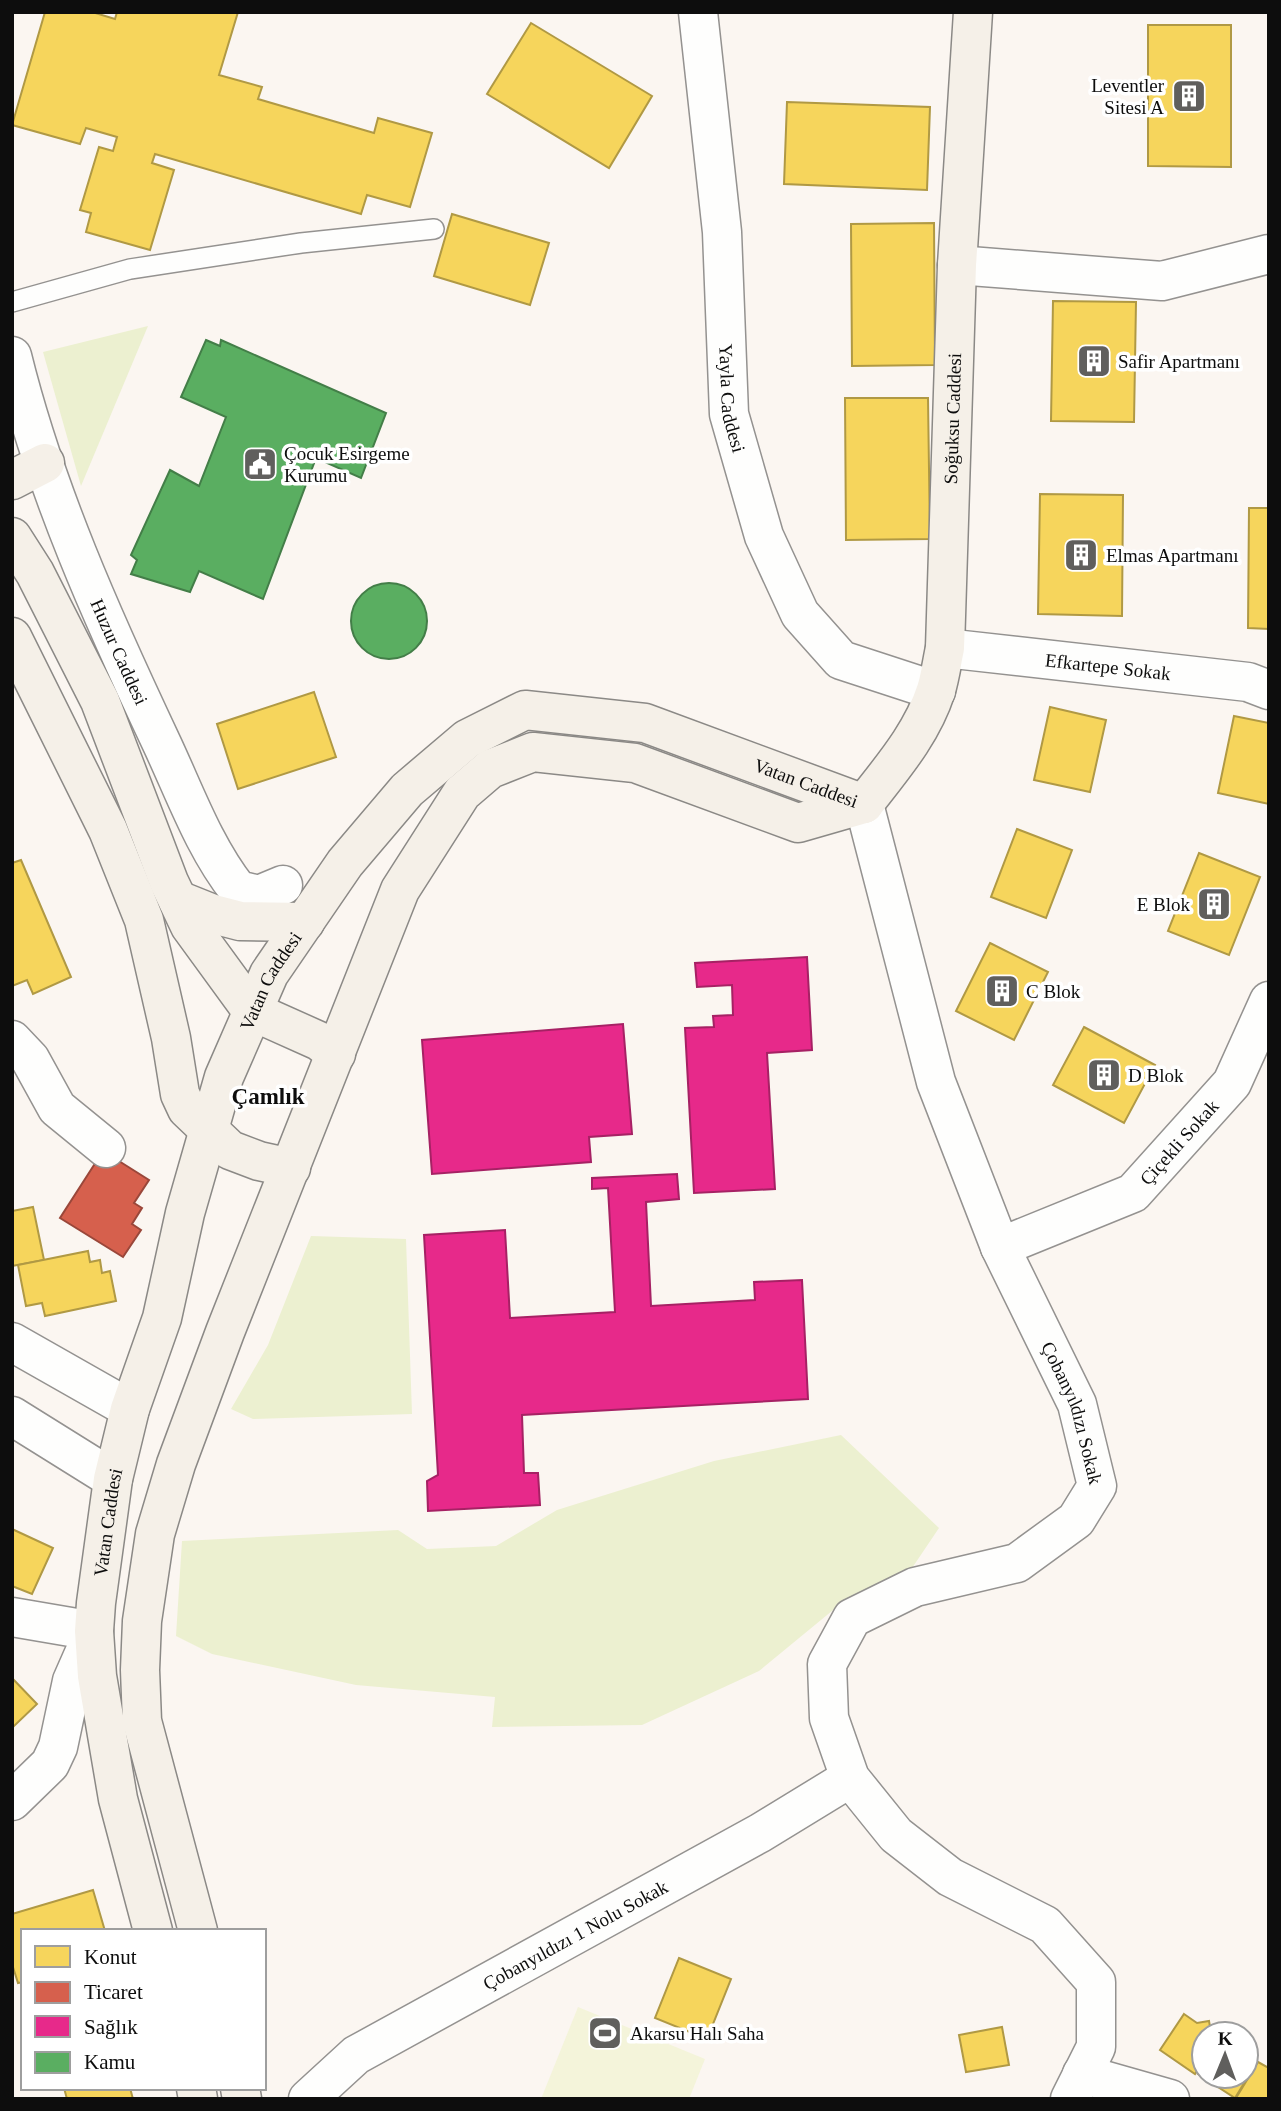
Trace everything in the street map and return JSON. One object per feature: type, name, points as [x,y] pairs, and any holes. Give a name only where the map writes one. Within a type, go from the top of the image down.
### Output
[{"type":"street","name":"Yayla Caddesi","points":[[698,12],[722,232],[729,414],[764,536],[800,614],[841,660],[936,691]]},
{"type":"street","name":"Soğuksu Caddesi","points":[[863,804],[921,725],[936,691],[945,648],[957,265],[973,12]]},
{"type":"street","points":[[957,265],[1162,281],[1269,254]]},
{"type":"street","name":"Huzur Caddesi","points":[[12,356],[28,416],[29,471],[72,538],[121,653],[214,855],[238,890],[259,895],[283,885]]},
{"type":"street","name":"Huzur Caddesi","points":[[12,537],[35,573],[100,701],[190,926],[228,981],[253,1011]]},
{"type":"street","points":[[12,637],[108,830],[144,920],[171,1038],[180,1094],[187,1109],[230,1150],[259,1161],[290,1168]]},
{"type":"street","name":"Efkartepe Sokak","points":[[945,648],[1248,682],[1269,690]]},
{"type":"street","name":"Vatan Caddesi","points":[[152,1929],[118,1799],[97,1676],[94,1631],[113,1479],[130,1409],[162,1318],[185,1213],[223,1077],[269,974],[345,863],[407,790],[467,739],[525,710],[645,723],[863,804]]},
{"type":"street","name":"Vatan Caddesi","points":[[197,1929],[142,1721],[142,1621],[155,1534],[176,1464],[225,1332],[400,890],[462,793],[490,769],[533,752],[635,763],[798,823],[863,804]]},
{"type":"street","name":"Çobanyıldızı Sokak","points":[[863,804],[936,1082],[1000,1247],[1077,1404],[1097,1486],[1076,1520],[1017,1563],[915,1587],[852,1618],[827,1664],[829,1718],[850,1778],[896,1835],[950,1877],[1045,1925],[1096,1982],[1096,2047],[1076,2087]]},
{"type":"street","points":[[178,900],[240,921],[305,922]]},
{"type":"street","name":"Çiçekli Sokak","points":[[1000,1247],[1133,1193],[1233,1083],[1269,1001]]},
{"type":"street","points":[[253,1011],[319,1041],[336,1054]]},
{"type":"street","points":[[12,1040],[30,1059],[57,1108],[106,1147]]},
{"type":"street","points":[[12,1342],[130,1409]]},
{"type":"street","points":[[12,1416],[113,1479]]},
{"type":"street","points":[[12,1617],[94,1631],[72,1681],[58,1747],[50,1764],[12,1801]]},
{"type":"street","name":"Çobanyıldızı 1 Nolu Sokak","points":[[308,2099],[356,2055],[748,1840],[850,1778]]},
{"type":"street","points":[[1076,2087],[1170,2099]]},
{"type":"lane","points":[[12,302],[130,269],[301,243],[434,229]]},
{"type":"green space","points":[[148,326],[81,486],[43,352]]},
{"type":"green space","points":[[311,1236],[406,1239],[412,1414],[253,1419],[231,1409],[268,1345]]},
{"type":"green space","points":[[841,1435],[939,1528],[908,1574],[838,1606],[759,1671],[642,1725],[492,1727],[495,1697],[356,1685],[212,1654],[176,1636],[182,1541],[398,1530],[427,1549],[496,1546],[557,1510],[714,1461]]},
{"type":"green space","name":"Akarsu Halı Saha","points":[[578,2007],[705,2059],[689,2099],[541,2099]]},
{"type":"building: Konut","points":[[45,12],[92,12],[115,19],[117,12],[238,12],[219,75],[262,87],[258,99],[374,133],[378,118],[432,133],[410,207],[367,195],[361,214],[155,154],[152,163],[174,170],[150,250],[86,232],[91,213],[80,210],[99,147],[113,151],[117,137],[86,128],[80,144],[12,125]]},
{"type":"building: Konut","points":[[531,23],[652,96],[609,168],[487,94]]},
{"type":"building: Konut","name":"Leventler Sitesi A","points":[[1148,25],[1231,25],[1231,167],[1148,166]]},
{"type":"building: Konut","points":[[787,102],[930,107],[927,190],[784,184]]},
{"type":"building: Konut","points":[[452,214],[549,243],[530,305],[434,276]]},
{"type":"building: Konut","points":[[934,223],[935,365],[852,366],[851,224]]},
{"type":"building: Konut","name":"Safir Apartmanı","points":[[1053,301],[1136,302],[1134,422],[1051,421]]},
{"type":"building: Konut","points":[[845,398],[928,398],[930,539],[846,540]]},
{"type":"building: Konut","name":"Elmas Apartmanı","points":[[1040,494],[1123,495],[1122,616],[1038,614]]},
{"type":"building: Konut","points":[[1249,508],[1269,508],[1269,629],[1248,628]]},
{"type":"building: Konut","points":[[314,692],[336,757],[238,789],[217,724]]},
{"type":"building: Konut","points":[[1050,707],[1106,720],[1090,792],[1034,780]]},
{"type":"building: Konut","points":[[1234,716],[1269,723],[1269,804],[1218,793]]},
{"type":"building: Konut","points":[[1017,829],[1072,850],[1046,918],[991,897]]},
{"type":"building: Konut","name":"E Blok","points":[[1199,853],[1260,877],[1229,955],[1168,931]]},
{"type":"building: Konut","points":[[21,860],[71,977],[33,994],[27,980],[12,986],[12,863]]},
{"type":"building: Konut","name":"C Blok","points":[[990,943],[1048,972],[1014,1040],[956,1011]]},
{"type":"building: Konut","name":"D Blok","points":[[1084,1027],[1155,1065],[1124,1123],[1053,1085]]},
{"type":"building: Konut","points":[[33,1207],[44,1260],[12,1266],[12,1211]]},
{"type":"building: Konut","points":[[88,1251],[90,1262],[100,1260],[102,1273],[110,1271],[116,1301],[45,1316],[42,1303],[26,1306],[18,1265]]},
{"type":"building: Konut","points":[[12,1529],[53,1548],[32,1594],[12,1586]]},
{"type":"building: Konut","points":[[12,1678],[37,1704],[12,1728]]},
{"type":"building: Konut","points":[[93,1890],[104,1929],[21,1929],[21,1982],[18,1983],[12,1964],[12,1914]]},
{"type":"building: Konut","points":[[679,1958],[731,1979],[707,2039],[655,2018]]},
{"type":"building: Konut","points":[[1184,2014],[1193,2020],[1190,2020],[1190,2071],[1160,2050]]},
{"type":"building: Konut","points":[[1002,2027],[1009,2065],[966,2072],[959,2035]]},
{"type":"building: Konut","points":[[1260,2063],[1269,2068],[1269,2099],[1236,2098],[1241,2090],[1260,2090]]},
{"type":"building: Konut","points":[[65,2090],[131,2090],[133,2099],[67,2099]]},
{"type":"building: Konut","points":[[1223,2090],[1240,2090],[1235,2098]]},
{"type":"building: Ticaret","points":[[103,1151],[149,1180],[134,1203],[142,1208],[132,1224],[141,1230],[123,1257],[60,1218]]},
{"type":"building: Sağlık","points":[[807,957],[812,1050],[767,1053],[775,1189],[694,1193],[685,1028],[714,1027],[713,1016],[733,1015],[732,985],[697,987],[695,963]]},
{"type":"building: Sağlık","points":[[623,1024],[632,1134],[589,1137],[591,1162],[432,1174],[422,1040]]},
{"type":"building: Sağlık","points":[[677,1174],[679,1199],[646,1202],[651,1306],[755,1300],[754,1282],[802,1280],[808,1399],[522,1415],[524,1473],[538,1473],[540,1505],[428,1511],[427,1481],[438,1475],[424,1235],[505,1230],[510,1318],[615,1312],[608,1188],[592,1189],[592,1178]]},
{"type":"building: Kamu","name":"Çocuk Esirgeme Kurumu","points":[[206,340],[220,346],[221,340],[386,413],[361,478],[316,458],[263,599],[199,571],[190,592],[131,574],[137,560],[131,555],[170,470],[199,486],[226,417],[181,397]]},
{"type":"building: Kamu","points":[[382,583],[396,583],[410,589],[421,600],[427,621],[424,636],[416,648],[396,659],[382,659],[368,653],[357,642],[351,628],[351,614],[357,600],[368,589]]},
{"type":"place","name":"Leventler Sitesi A","points":[[1189,96]]},
{"type":"place","name":"Safir Apartmanı","points":[[1094,361]]},
{"type":"place","name":"Çocuk Esirgeme Kurumu","points":[[260,464]]},
{"type":"place","name":"Elmas Apartmanı","points":[[1081,555]]},
{"type":"place","name":"E Blok","points":[[1214,904]]},
{"type":"place","name":"C Blok","points":[[1002,991]]},
{"type":"place","name":"D Blok","points":[[1104,1075]]},
{"type":"place","name":"Akarsu Halı Saha","points":[[605,2033]]},
{"type":"district","name":"Çamlık","points":[[268,1096]]}]
